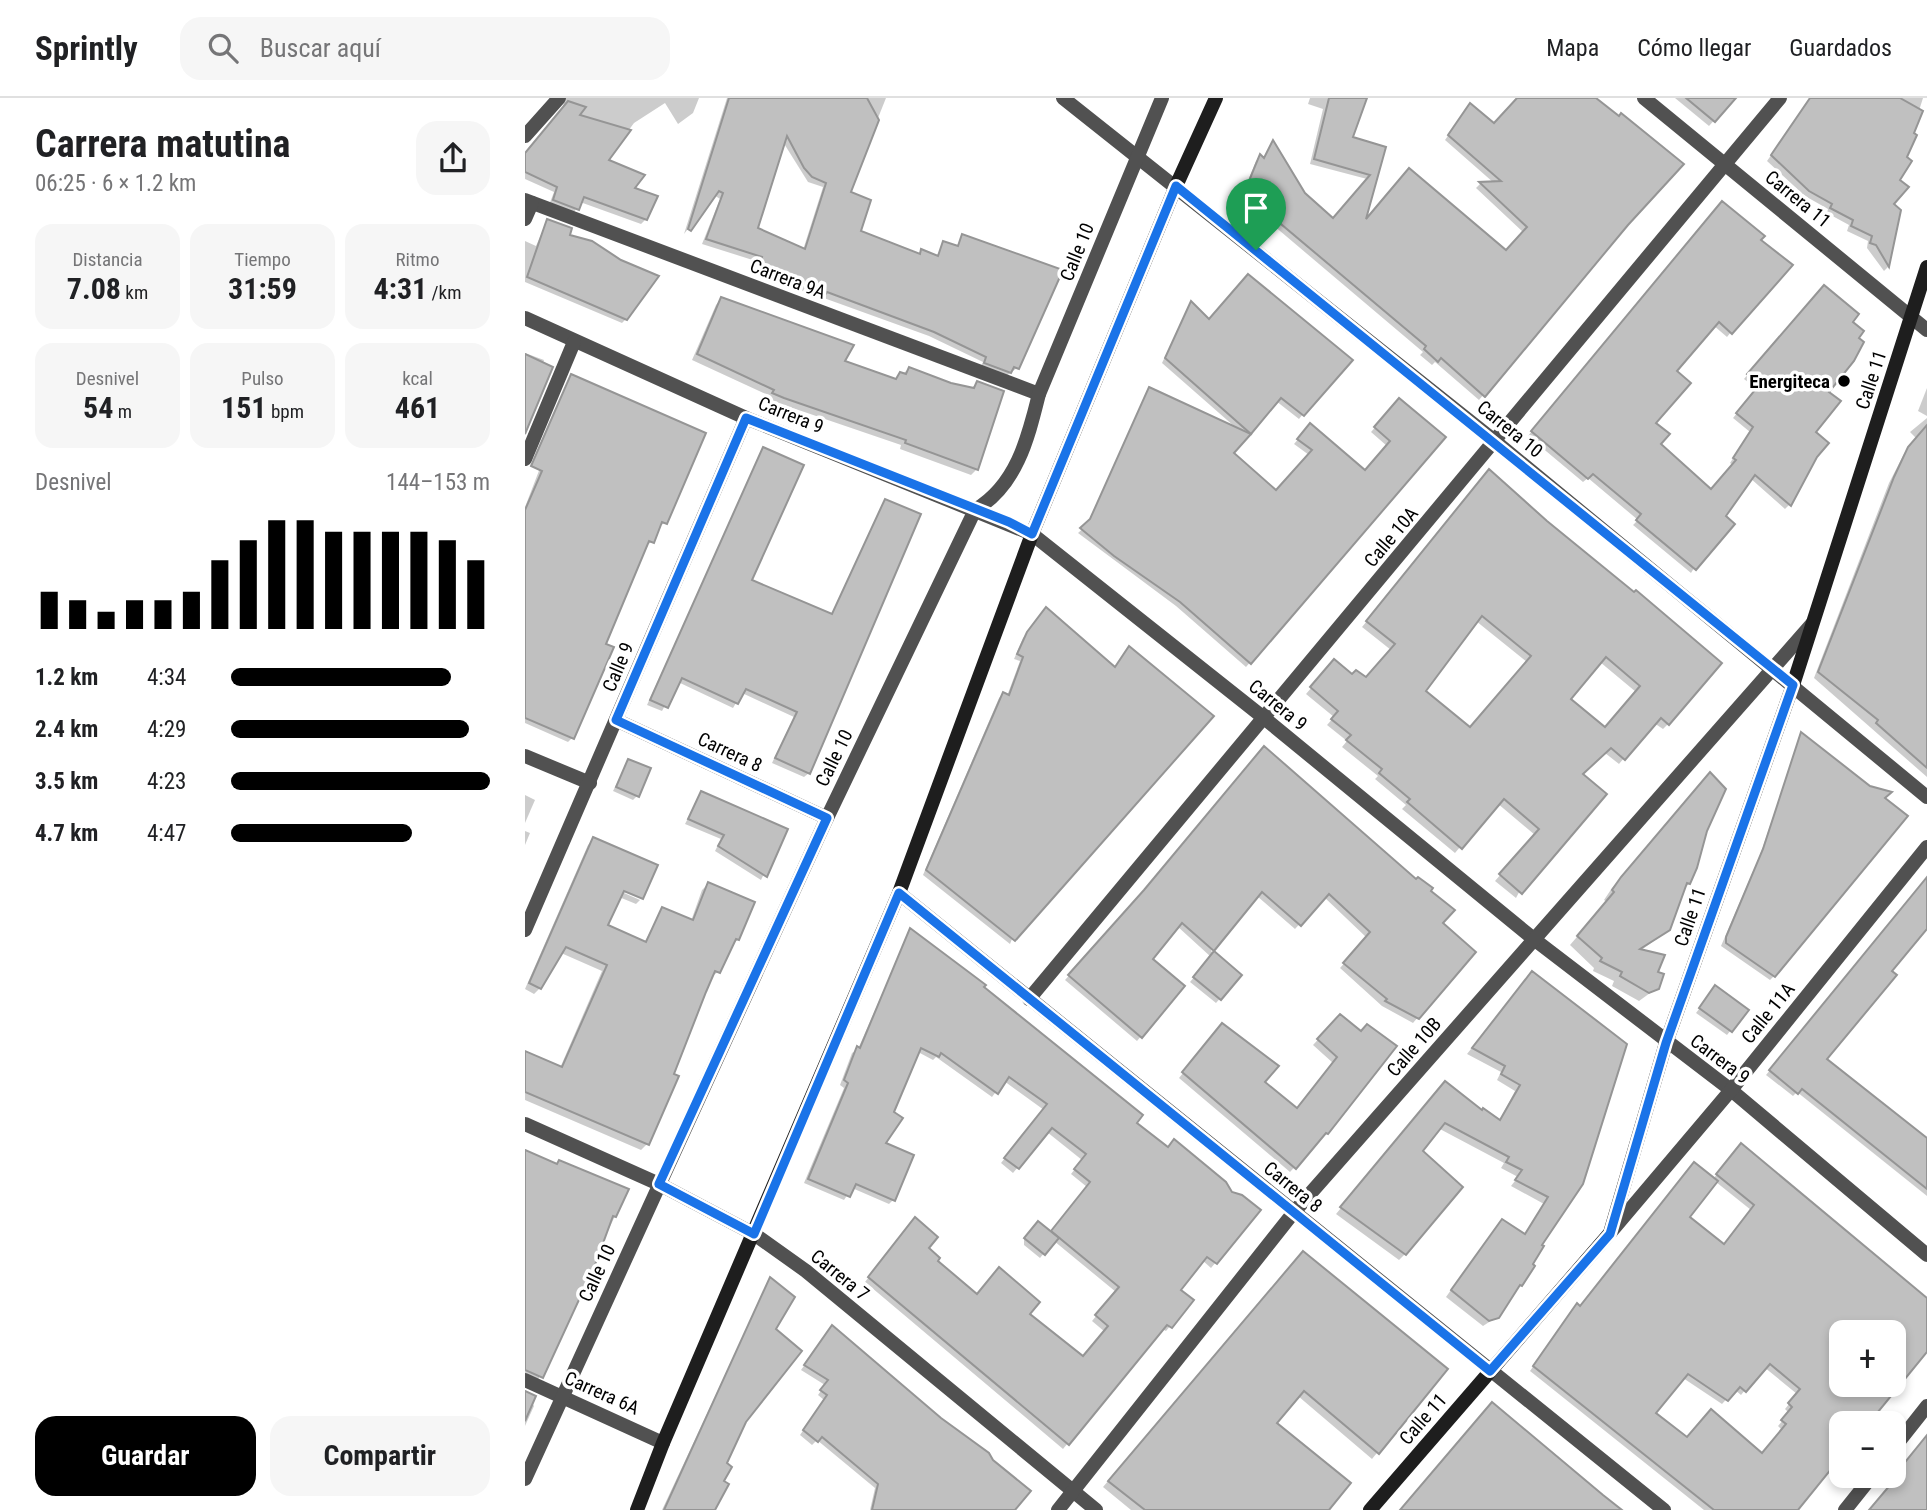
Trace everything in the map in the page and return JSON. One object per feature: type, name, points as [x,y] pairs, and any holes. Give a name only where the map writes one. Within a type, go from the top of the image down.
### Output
[{"type":"main road","points":[[637,1510],[663,1443],[899,893],[1032,534],[1176,186],[1216,98]]},
{"type":"main road","name":"Calle 11","points":[[1370,1510],[1610,1234],[1666,1043],[1793,685],[1927,267]]},
{"type":"street","points":[[525,136],[559,98]]},
{"type":"street","name":"Carrera 10","points":[[1063,98],[1496,442],[1774,668],[1927,797]]},
{"type":"street","name":"Calle 10","points":[[525,1479],[827,818],[975,510],[995,498],[1027,441],[1039,394],[1162,98]]},
{"type":"street","name":"Carrera 11","points":[[1644,98],[1927,330]]},
{"type":"street","name":"Calle 10A","points":[[1029,999],[1780,98]]},
{"type":"street","points":[[525,219],[528,202]]},
{"type":"street","name":"Carrera 9A","points":[[528,202],[1039,394]]},
{"type":"street","name":"Carrera 9","points":[[525,318],[746,418],[1032,534],[1264,718],[1535,940],[1666,1043],[1731,1090],[1927,1255]]},
{"type":"street","points":[[525,459],[574,342]]},
{"type":"street","name":"Calle 9","points":[[525,930],[746,418]]},
{"type":"street","name":"Calle 10B","points":[[1058,1510],[1294,1212],[1814,622]]},
{"type":"street","name":"Carrera 8","points":[[616,720],[827,818]]},
{"type":"street","points":[[525,756],[590,783]]},
{"type":"street","name":"Calle 11A","points":[[1610,1234],[1731,1090],[1927,847]]},
{"type":"street","name":"Carrera 8","points":[[899,893],[1664,1510]]},
{"type":"street","name":"Carrera 7","points":[[525,1124],[659,1184],[754,1234],[806,1271],[1096,1510]]},
{"type":"street","name":"Carrera 6A","points":[[525,1380],[663,1443]]},
{"type":"street","points":[[1906,1433],[1927,1406]]},
{"type":"street","points":[[1845,1510],[1863,1488]]},
{"type":"building","points":[[729,98],[867,98],[879,120],[851,192],[871,200],[861,231],[920,254],[921,249],[938,256],[943,241],[958,246],[962,234],[1063,270],[1019,369],[1014,367],[1011,373],[984,363],[986,357],[934,332],[827,292],[825,295],[760,264],[762,257],[706,239],[723,193],[719,191],[691,231],[688,229]],"holes":[[[787,136],[804,168],[812,177],[826,183],[805,249],[758,228]]]},
{"type":"building","points":[[1329,98],[1367,98],[1353,137],[1386,147],[1366,219],[1409,168],[1506,250],[1527,227],[1479,182],[1501,181],[1448,135],[1470,103],[1494,123],[1517,98],[1596,98],[1619,116],[1621,113],[1684,164],[1628,225],[1485,397],[1441,358],[1438,362],[1424,349],[1426,346],[1244,193],[1260,154],[1264,158],[1273,140],[1305,193],[1333,218],[1370,175],[1314,159]]},
{"type":"building","points":[[1686,98],[1736,98],[1715,122]]},
{"type":"building","points":[[1810,98],[1900,98],[1923,111],[1914,133],[1917,135],[1907,157],[1912,161],[1900,180],[1909,187],[1894,204],[1901,210],[1889,267],[1876,245],[1870,243],[1872,236],[1851,226],[1853,220],[1830,208],[1832,204],[1809,191],[1771,155]]},
{"type":"building","points":[[568,101],[586,107],[580,115],[631,130],[609,160],[645,175],[635,188],[658,196],[647,220],[584,197],[579,210],[553,200],[557,187],[525,172],[525,153]]},
{"type":"building","points":[[1722,201],[1765,236],[1761,240],[1793,265],[1732,334],[1719,322],[1677,371],[1691,383],[1656,423],[1670,434],[1661,444],[1711,489],[1736,460],[1733,458],[1753,427],[1736,413],[1760,384],[1747,374],[1824,285],[1859,314],[1853,322],[1864,331],[1859,338],[1864,342],[1854,361],[1829,392],[1841,401],[1816,432],[1829,443],[1817,457],[1791,506],[1755,475],[1726,516],[1735,524],[1696,570],[1636,520],[1641,514],[1593,474],[1588,479],[1531,431]]},
{"type":"building","points":[[547,219],[572,228],[570,235],[592,241],[621,260],[659,276],[627,320],[527,277]]},
{"type":"building","points":[[1248,274],[1353,360],[1304,416],[1281,398],[1251,434],[1165,358],[1191,301],[1209,319]]},
{"type":"building","points":[[721,297],[854,345],[845,361],[896,379],[900,372],[906,374],[909,367],[951,383],[974,388],[977,381],[1004,391],[978,470],[905,443],[906,440],[784,398],[772,393],[774,390],[697,354]]},
{"type":"building","points":[[525,354],[553,367],[525,434]]},
{"type":"building","points":[[571,374],[706,433],[667,524],[662,522],[654,543],[649,541],[606,644],[614,647],[574,739],[525,718],[525,510],[542,471],[531,466]]},
{"type":"building","points":[[1149,387],[1251,434],[1234,453],[1276,490],[1312,450],[1297,439],[1310,423],[1365,470],[1390,441],[1374,427],[1399,398],[1446,437],[1251,664],[1180,602],[1114,556],[1080,528],[1090,519]]},
{"type":"building","points":[[1927,425],[1927,768],[1876,723],[1878,720],[1818,672],[1894,477],[1908,447]]},
{"type":"building","points":[[763,447],[804,465],[752,580],[832,614],[885,499],[921,514],[810,774],[775,758],[797,712],[746,689],[738,704],[682,678],[668,708],[650,700]]},
{"type":"building","points":[[1489,469],[1547,521],[1634,592],[1636,590],[1722,663],[1669,725],[1661,718],[1625,760],[1611,748],[1583,774],[1607,794],[1522,894],[1499,874],[1539,829],[1504,799],[1462,849],[1407,802],[1410,799],[1379,773],[1382,769],[1346,740],[1351,735],[1331,719],[1338,711],[1310,687],[1334,659],[1352,674],[1356,670],[1366,677],[1395,644],[1366,621]],"holes":[[[1482,616],[1531,656],[1470,727],[1426,691]],[[1606,657],[1640,686],[1605,727],[1571,699]]]},
{"type":"building","points":[[1046,607],[1115,667],[1129,646],[1214,716],[1015,941],[926,870],[1003,692],[1009,695],[1023,657],[1017,654],[1027,632]]},
{"type":"building","points":[[1801,732],[1870,786],[1892,792],[1885,798],[1908,816],[1775,977],[1726,943],[1726,937],[1763,849]]},
{"type":"building","points":[[1264,746],[1416,879],[1418,877],[1433,888],[1431,891],[1455,910],[1443,923],[1476,952],[1419,1019],[1385,1001],[1387,999],[1343,963],[1370,932],[1329,894],[1301,926],[1262,892],[1214,951],[1182,923],[1153,959],[1185,986],[1142,1038],[1068,975],[1144,890]]},
{"type":"building","points":[[628,759],[651,768],[639,797],[616,787]]},
{"type":"building","points":[[1710,772],[1726,789],[1707,831],[1697,868],[1690,884],[1687,883],[1670,930],[1640,949],[1665,955],[1658,972],[1664,974],[1659,989],[1649,993],[1620,976],[1622,972],[1600,961],[1602,958],[1577,936],[1614,892],[1612,890],[1621,877]]},
{"type":"building","points":[[701,791],[788,829],[767,877],[718,846],[724,835],[688,819]]},
{"type":"building","points":[[593,837],[658,865],[643,899],[624,891],[608,925],[646,942],[662,907],[693,920],[708,882],[755,902],[739,940],[736,939],[720,973],[715,971],[674,1074],[679,1076],[649,1145],[525,1092],[525,1051],[562,1067],[607,965],[566,947],[541,989],[529,983]]},
{"type":"building","points":[[1927,877],[1927,929],[1892,971],[1897,975],[1827,1059],[1927,1138],[1927,1189],[1802,1089],[1798,1094],[1769,1070]]},
{"type":"building","points":[[910,928],[986,985],[984,987],[1143,1115],[1137,1123],[1168,1147],[1174,1139],[1226,1182],[1232,1192],[1242,1195],[1261,1210],[1217,1264],[1207,1257],[1181,1290],[1194,1300],[1172,1328],[1167,1325],[1069,1445],[868,1277],[915,1217],[938,1237],[929,1248],[940,1258],[938,1261],[977,1294],[999,1267],[1040,1302],[1030,1314],[1083,1356],[1108,1326],[1095,1315],[1119,1287],[1051,1231],[1090,1182],[1074,1169],[1086,1154],[1052,1128],[1019,1169],[1004,1158],[1047,1104],[1009,1077],[998,1094],[941,1053],[939,1057],[921,1048],[894,1112],[903,1118],[886,1143],[914,1155],[895,1201],[856,1184],[850,1197],[808,1179],[848,1083],[844,1080],[857,1046],[860,1048]]},
{"type":"building","points":[[1214,951],[1242,975],[1221,1000],[1193,977]]},
{"type":"building","points":[[1532,971],[1627,1044],[1583,1184],[1542,1245],[1544,1246],[1533,1264],[1535,1266],[1522,1286],[1520,1285],[1499,1318],[1489,1321],[1451,1290],[1502,1219],[1525,1234],[1548,1197],[1515,1180],[1522,1170],[1506,1162],[1509,1157],[1445,1123],[1423,1151],[1463,1187],[1406,1255],[1340,1207],[1445,1081],[1482,1110],[1483,1108],[1500,1120],[1520,1085],[1501,1074],[1505,1066],[1472,1048]]},
{"type":"building","points":[[1715,985],[1749,1010],[1732,1032],[1699,1008]]},
{"type":"building","points":[[1340,1014],[1361,1031],[1367,1024],[1397,1046],[1328,1134],[1326,1133],[1296,1169],[1182,1072],[1222,1023],[1279,1066],[1265,1082],[1297,1108],[1337,1057],[1317,1039]]},
{"type":"building","points":[[1741,1143],[1927,1298],[1927,1352],[1906,1378],[1906,1320],[1829,1320],[1829,1397],[1890,1397],[1879,1411],[1829,1411],[1829,1472],[1798,1510],[1714,1510],[1533,1366],[1577,1303],[1580,1306],[1694,1162],[1718,1181],[1690,1217],[1724,1244],[1754,1205],[1716,1174]],"holes":[[[1770,1364],[1800,1389],[1788,1403],[1792,1407],[1781,1420],[1786,1424],[1762,1453],[1711,1409],[1687,1437],[1656,1413],[1688,1374],[1728,1401],[1740,1387],[1746,1392]]]},
{"type":"building","points":[[525,1150],[557,1164],[559,1160],[629,1189],[616,1217],[613,1216],[595,1265],[543,1378],[525,1370]]},
{"type":"building","points":[[1038,1221],[1059,1238],[1045,1255],[1024,1238]]},
{"type":"building","points":[[1303,1251],[1448,1369],[1379,1454],[1304,1391],[1277,1423],[1351,1483],[1329,1510],[1145,1510],[1108,1481]]},
{"type":"building","points":[[770,1277],[795,1297],[776,1329],[802,1351],[746,1422],[727,1463],[732,1467],[724,1481],[729,1484],[715,1510],[664,1510]]},
{"type":"building","points":[[832,1325],[941,1418],[989,1453],[993,1460],[1031,1491],[1015,1510],[872,1510],[878,1484],[822,1437],[818,1442],[803,1430],[827,1395],[820,1390],[828,1380],[804,1365]]},
{"type":"building","points":[[525,1391],[536,1396],[525,1421]]},
{"type":"building","points":[[1492,1402],[1603,1495],[1622,1510],[1400,1510]]},
{"type":"building","points":[[1927,1435],[1927,1510],[1869,1510],[1888,1488],[1906,1488],[1906,1461]]},
{"type":"place","name":"Energiteca","points":[[1844,381]]},
{"type":"route","points":[[1176,186],[1256,250],[1793,685],[1666,1043],[1610,1234],[1490,1371],[899,893],[754,1234],[659,1184],[827,818],[616,720],[746,418],[1009,522],[1032,534],[1176,186]]}]
